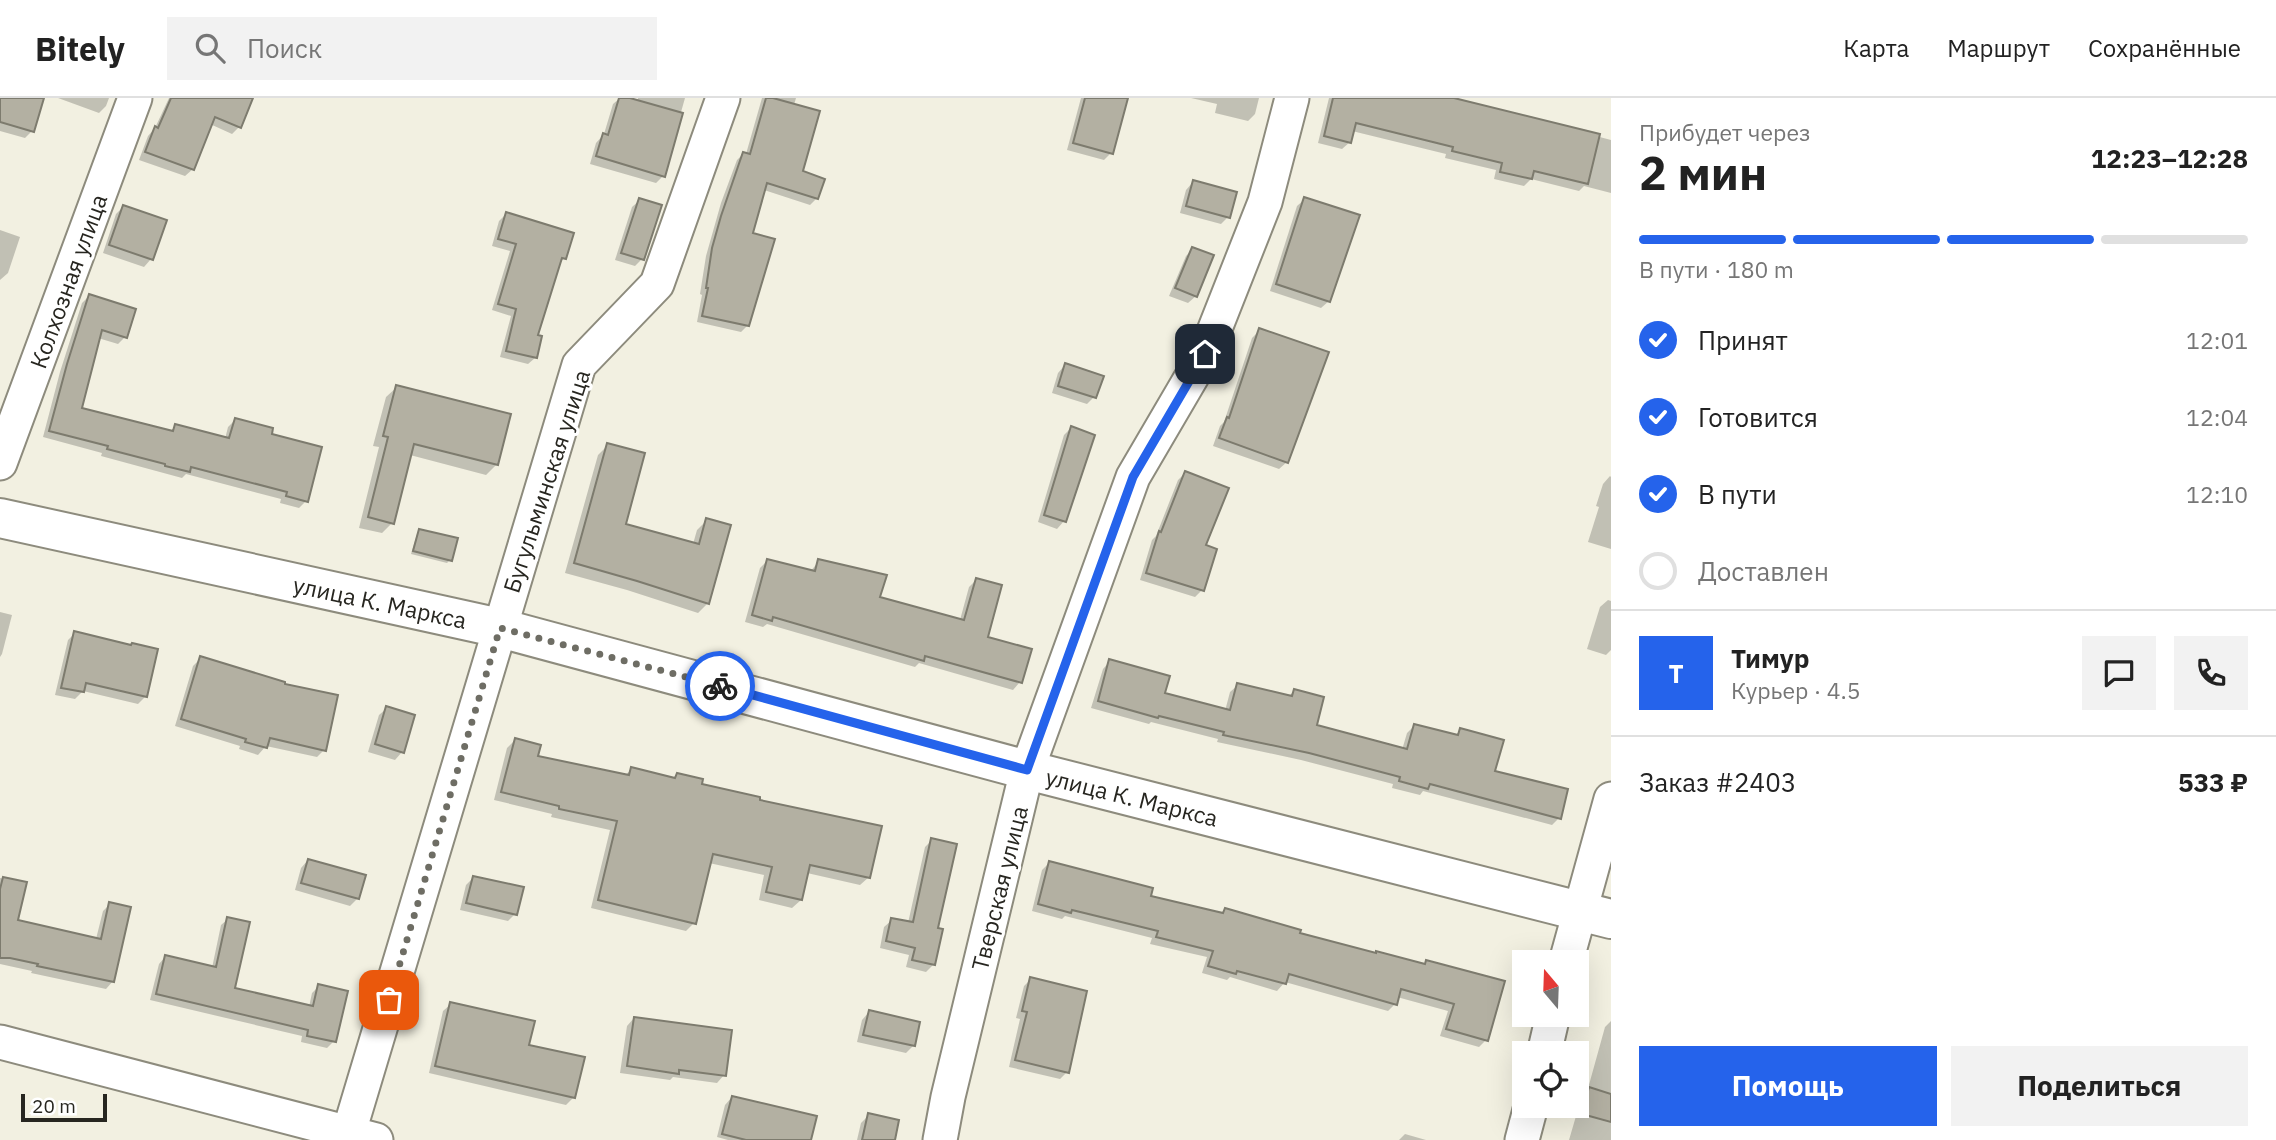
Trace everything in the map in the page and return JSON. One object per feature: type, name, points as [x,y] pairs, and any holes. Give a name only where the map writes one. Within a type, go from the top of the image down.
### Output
[{"type":"main road","name":"улица К. Маркса","points":[[0,518],[500,628],[1027,770],[1595,915]]},
{"type":"street","name":"Колхозная улица","points":[[0,463],[135,98]]},
{"type":"street","name":"Бугульминская улица","points":[[363,1136],[500,628],[579,365],[657,284],[723,98]]},
{"type":"street","name":"Тверская улица","points":[[940,1140],[1027,770],[1133,477],[1205,354],[1215,329],[1265,202],[1292,98]]},
{"type":"street","points":[[1573,950],[1595,915],[1611,799]]},
{"type":"street","points":[[0,1042],[363,1136]]},
{"type":"street","points":[[1522,1140],[1528,1118]]},
{"type":"building","points":[[0,98],[44,98],[34,132],[0,122]]},
{"type":"building","points":[[171,98],[253,98],[241,128],[215,117],[194,170],[145,152],[155,126],[158,128]]},
{"type":"building","points":[[619,98],[630,98],[683,113],[665,177],[596,156],[603,133],[608,135]]},
{"type":"building","points":[[766,98],[820,111],[803,171],[825,179],[818,199],[767,183],[753,233],[775,239],[749,326],[702,316],[712,248],[721,216],[743,152],[750,154]]},
{"type":"building","points":[[1085,98],[1128,98],[1113,154],[1073,143]]},
{"type":"building","points":[[1333,98],[1454,98],[1600,134],[1588,184],[1534,171],[1532,179],[1500,172],[1502,163],[1452,151],[1453,147],[1356,123],[1351,143],[1324,136]]},
{"type":"building","points":[[1193,180],[1237,192],[1230,218],[1186,206]]},
{"type":"building","points":[[1304,197],[1360,215],[1330,302],[1276,284]]},
{"type":"building","points":[[639,198],[662,205],[644,260],[621,253]]},
{"type":"building","points":[[123,205],[167,220],[153,260],[109,245]]},
{"type":"building","points":[[506,212],[574,233],[566,259],[562,258],[538,335],[542,336],[537,358],[506,351],[516,309],[498,304],[516,244],[498,239]]},
{"type":"building","points":[[1192,247],[1214,255],[1197,297],[1175,288]]},
{"type":"building","points":[[89,294],[136,309],[127,338],[102,330],[82,408],[173,431],[175,424],[229,438],[235,418],[273,428],[272,434],[322,447],[308,502],[286,496],[287,492],[191,467],[190,472],[165,466],[107,449],[108,446],[49,431]]},
{"type":"building","points":[[1259,328],[1329,352],[1288,463],[1219,438],[1227,417],[1229,418]]},
{"type":"building","points":[[1065,363],[1104,376],[1096,398],[1058,386]]},
{"type":"building","points":[[396,385],[511,414],[498,465],[414,444],[394,524],[368,517],[388,437],[383,436]]},
{"type":"building","points":[[1071,426],[1095,435],[1066,522],[1044,515]]},
{"type":"building","points":[[607,443],[645,453],[626,524],[699,544],[706,518],[731,525],[709,604],[574,563]]},
{"type":"building","points":[[1185,471],[1229,488],[1206,545],[1217,549],[1204,591],[1146,573],[1159,531],[1161,532]]},
{"type":"building","points":[[419,529],[458,538],[452,561],[413,551]]},
{"type":"building","points":[[767,559],[815,571],[818,559],[887,575],[880,597],[964,620],[976,578],[1002,585],[988,637],[1032,649],[1022,683],[925,656],[924,661],[773,617],[772,621],[752,615]]},
{"type":"building","points":[[74,631],[158,649],[147,697],[86,683],[84,692],[61,688]]},
{"type":"building","points":[[200,656],[285,684],[338,695],[326,751],[270,738],[267,748],[181,719]]},
{"type":"building","points":[[1109,659],[1170,676],[1165,693],[1230,710],[1237,683],[1292,696],[1294,689],[1324,697],[1317,725],[1407,749],[1414,724],[1458,735],[1460,728],[1504,740],[1495,771],[1568,789],[1561,819],[1430,784],[1428,789],[1399,781],[1400,777],[1309,753],[1223,735],[1224,732],[1159,716],[1158,718],[1098,701]]},
{"type":"building","points":[[386,706],[415,715],[404,753],[375,744]]},
{"type":"building","points":[[515,738],[541,745],[538,756],[629,775],[631,767],[675,778],[677,773],[703,779],[702,784],[760,797],[760,800],[882,826],[870,878],[810,865],[802,900],[766,892],[772,867],[713,854],[696,924],[598,900],[617,821],[559,809],[559,806],[501,792]]},
{"type":"building","points":[[931,838],[957,844],[938,928],[943,929],[935,965],[912,960],[915,948],[886,941],[891,918],[913,922]]},
{"type":"building","points":[[308,859],[366,875],[359,899],[301,883]]},
{"type":"building","points":[[1049,861],[1153,888],[1151,896],[1223,913],[1225,908],[1301,930],[1300,933],[1376,953],[1425,964],[1426,960],[1505,981],[1488,1041],[1446,1029],[1454,1004],[1401,989],[1397,1005],[1289,974],[1286,984],[1237,971],[1236,974],[1208,966],[1213,951],[1156,937],[1158,931],[1038,904]]},
{"type":"building","points":[[473,876],[524,887],[517,915],[466,903]]},
{"type":"building","points":[[3,877],[27,882],[18,920],[101,939],[109,902],[131,907],[114,982],[0,958],[0,889]]},
{"type":"building","points":[[227,917],[250,922],[235,988],[313,1006],[318,984],[348,991],[336,1042],[307,1036],[308,1030],[156,994],[165,955],[216,967]]},
{"type":"building","points":[[1030,977],[1087,991],[1069,1073],[1015,1060],[1027,1012],[1022,1011]]},
{"type":"building","points":[[450,1002],[535,1021],[529,1045],[585,1057],[575,1098],[435,1066]]},
{"type":"building","points":[[869,1010],[920,1022],[915,1046],[863,1035]]},
{"type":"building","points":[[634,1017],[732,1030],[726,1076],[679,1070],[679,1074],[627,1066]]},
{"type":"building","points":[[1589,1087],[1611,1094],[1611,1122],[1589,1116]]},
{"type":"building","points":[[732,1096],[817,1116],[811,1140],[746,1140],[722,1134]]},
{"type":"building","points":[[868,1113],[899,1120],[895,1140],[862,1140]]},
{"type":"way so far","points":[[389,1000],[500,628],[720,686]]},
{"type":"route","points":[[720,686],[1027,770],[1133,477],[1205,354]]}]
